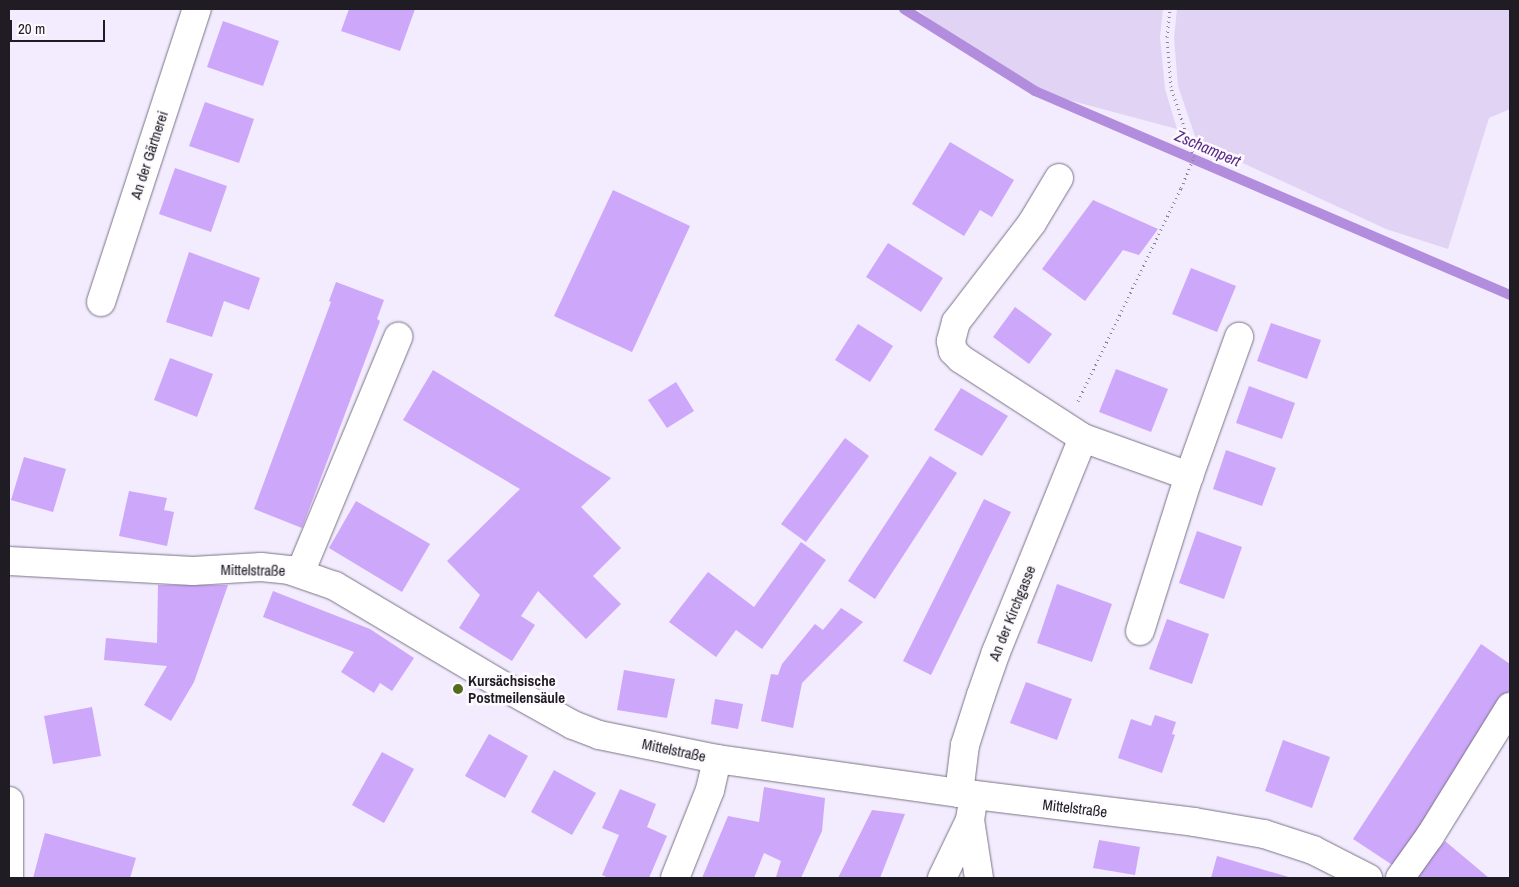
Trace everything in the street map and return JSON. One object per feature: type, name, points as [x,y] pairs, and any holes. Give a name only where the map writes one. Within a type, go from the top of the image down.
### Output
[{"type":"street","name":"An der Gärtnerei","points":[[101,302],[197,9]]},
{"type":"street","points":[[1059,178],[1032,223],[956,322],[951,341],[953,351],[961,359],[1074,432],[1189,476]]},
{"type":"street","points":[[300,573],[398,337]]},
{"type":"street","points":[[1140,632],[1189,476],[1239,337]]},
{"type":"street","name":"An der Kirchgasse","points":[[968,803],[965,745],[1074,432]]},
{"type":"street","name":"Mittelstraße","points":[[9,561],[193,571],[261,567],[300,573],[350,594],[573,725],[599,734],[717,759],[968,803],[1194,822],[1264,834],[1313,850],[1368,878]]},
{"type":"street","points":[[1400,878],[1430,836],[1510,706]]},
{"type":"street","points":[[674,878],[710,790],[717,759]]},
{"type":"street","points":[[9,800],[9,878]]},
{"type":"street","points":[[942,878],[968,803]]},
{"type":"street","points":[[968,803],[979,878]]},
{"type":"path","points":[[1074,432],[1194,157],[1171,87],[1167,37],[1170,9]]},
{"type":"shaded area","points":[[917,9],[1163,9],[1160,37],[1165,89],[1177,129],[1035,91],[955,41]]},
{"type":"shaded area","points":[[1177,9],[1510,9],[1510,109],[1489,118],[1448,249],[1386,229],[1197,142],[1178,86],[1174,38]]},
{"type":"building","points":[[349,9],[415,9],[400,51],[341,31]]},
{"type":"building","points":[[223,21],[279,41],[263,86],[207,67]]},
{"type":"building","points":[[205,102],[254,119],[239,163],[189,146]]},
{"type":"building","points":[[950,142],[1014,180],[992,217],[980,210],[964,236],[912,204]]},
{"type":"building","points":[[175,168],[227,186],[211,232],[159,214]]},
{"type":"building","points":[[613,190],[690,226],[632,352],[554,316]]},
{"type":"building","points":[[1093,200],[1158,229],[1139,255],[1123,250],[1085,301],[1042,269]]},
{"type":"building","points":[[888,243],[943,278],[921,312],[866,277]]},
{"type":"building","points":[[189,252],[260,278],[249,310],[224,301],[212,337],[166,322]]},
{"type":"building","points":[[1191,268],[1236,286],[1217,332],[1172,314]]},
{"type":"building","points":[[336,282],[384,300],[377,319],[380,321],[302,528],[254,509],[331,302],[329,301]]},
{"type":"building","points":[[1015,307],[1052,334],[1029,364],[993,337]]},
{"type":"building","points":[[1271,323],[1321,340],[1307,379],[1257,361]]},
{"type":"building","points":[[858,324],[893,346],[870,382],[835,360]]},
{"type":"building","points":[[170,358],[213,374],[197,417],[154,400]]},
{"type":"building","points":[[1116,369],[1168,389],[1151,432],[1099,412]]},
{"type":"building","points":[[433,370],[611,478],[581,507],[621,548],[593,576],[621,604],[586,639],[538,591],[521,616],[535,625],[512,661],[459,628],[480,595],[447,561],[520,489],[403,420]]},
{"type":"building","points":[[676,382],[694,411],[667,428],[648,400]]},
{"type":"building","points":[[1249,386],[1295,403],[1282,439],[1236,423]]},
{"type":"building","points":[[961,388],[1008,416],[982,456],[934,430]]},
{"type":"building","points":[[845,438],[869,456],[806,542],[781,524]]},
{"type":"building","points":[[1226,450],[1276,468],[1262,506],[1213,489]]},
{"type":"building","points":[[930,456],[957,473],[875,599],[848,581]]},
{"type":"building","points":[[24,457],[66,469],[53,512],[11,500]]},
{"type":"building","points":[[129,491],[167,498],[164,510],[174,512],[167,546],[119,536]]},
{"type":"building","points":[[984,499],[1011,512],[931,675],[903,661]]},
{"type":"building","points":[[356,501],[430,544],[402,592],[329,548]]},
{"type":"building","points":[[1197,531],[1242,547],[1224,599],[1179,583]]},
{"type":"building","points":[[801,542],[826,560],[762,649],[736,630],[716,657],[669,622],[708,572],[754,607]]},
{"type":"building","points":[[1057,584],[1112,604],[1092,662],[1037,643]]},
{"type":"building","points":[[158,585],[228,585],[194,682],[171,721],[144,705],[167,666],[104,660],[106,638],[157,643]]},
{"type":"building","points":[[273,591],[370,629],[414,658],[392,691],[380,683],[374,693],[341,672],[354,652],[263,617]]},
{"type":"building","points":[[841,608],[863,622],[802,683],[793,728],[761,721],[771,674],[778,675],[782,664],[815,624],[823,630]]},
{"type":"building","points":[[1167,619],[1209,634],[1192,684],[1149,669]]},
{"type":"building","points":[[1481,644],[1510,664],[1510,689],[1435,803],[1397,868],[1353,839]]},
{"type":"building","points":[[624,670],[675,679],[667,718],[617,710]]},
{"type":"building","points":[[1026,682],[1072,699],[1057,740],[1010,723]]},
{"type":"building","points":[[715,699],[743,704],[738,729],[711,724]]},
{"type":"building","points":[[92,707],[101,756],[53,764],[44,716]]},
{"type":"building","points":[[1155,715],[1176,722],[1172,734],[1175,735],[1162,773],[1118,758],[1131,719],[1151,726]]},
{"type":"building","points":[[489,734],[528,756],[505,798],[465,776]]},
{"type":"building","points":[[1283,740],[1330,757],[1312,808],[1265,791]]},
{"type":"building","points":[[382,752],[414,769],[384,823],[352,805]]},
{"type":"building","points":[[554,770],[596,793],[572,835],[531,812]]},
{"type":"building","points":[[764,787],[825,798],[822,831],[801,878],[776,877],[781,861],[764,853],[754,878],[702,878],[728,816],[759,822]]},
{"type":"building","points":[[620,789],[656,804],[647,827],[667,836],[649,878],[609,878],[602,875],[619,835],[602,828]]},
{"type":"building","points":[[872,810],[905,814],[880,878],[838,878]]},
{"type":"building","points":[[45,833],[136,858],[130,878],[33,878]]},
{"type":"building","points":[[1099,840],[1140,847],[1135,875],[1093,868]]},
{"type":"building","points":[[1445,841],[1489,878],[1418,878],[1416,876]]},
{"type":"building","points":[[1217,856],[1292,878],[1211,878]]},
{"type":"waterway","name":"Zschampert","points":[[904,9],[1035,91],[1510,295]]},
{"type":"place","name":"Kursächsische Postmeilensäule","points":[[458,689]]}]
